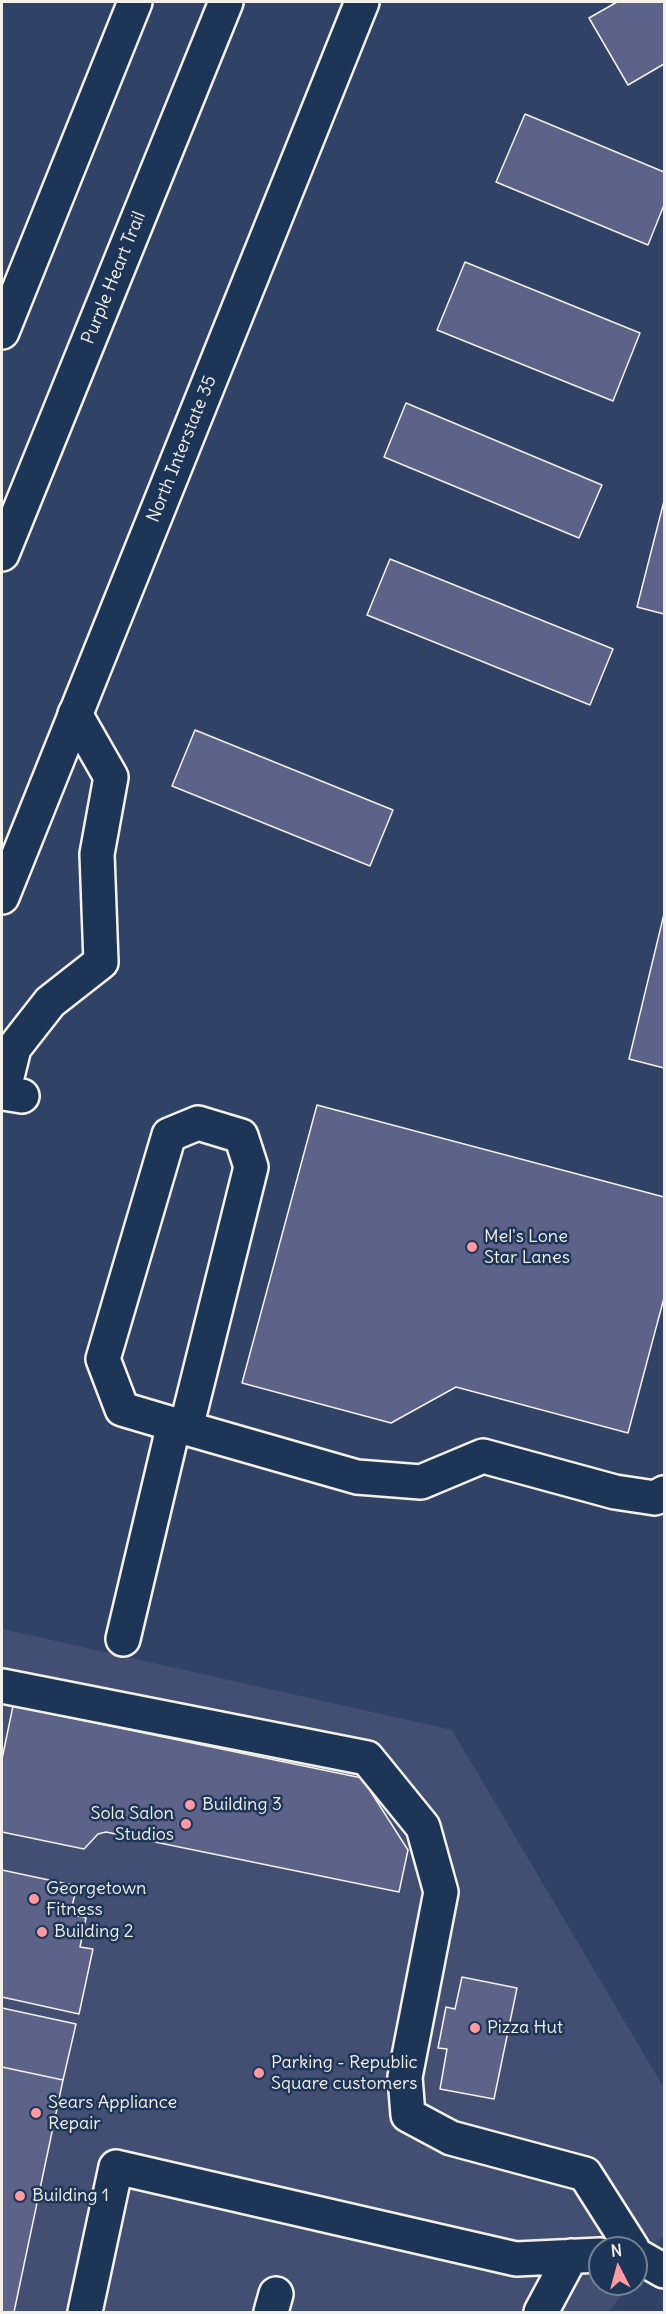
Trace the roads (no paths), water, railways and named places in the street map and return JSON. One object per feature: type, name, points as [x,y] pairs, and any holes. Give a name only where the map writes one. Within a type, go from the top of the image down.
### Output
[{"type":"main road","points":[[2,332],[135,2]]},
{"type":"main road","name":"Purple Heart Trail","points":[[2,554],[226,2]]},
{"type":"main road","name":"North Interstate 35","points":[[2,897],[362,2]]},
{"type":"main road","points":[[2,303],[27,271]]},
{"type":"main road","points":[[22,1096],[3,1093],[14,1048],[50,1002],[101,962],[97,854],[111,777],[75,714]]},
{"type":"main road","points":[[123,1639],[180,1426],[250,1167],[241,1136],[198,1122],[169,1135],[103,1359],[122,1409],[180,1426],[357,1477],[421,1482],[483,1456],[615,1492],[655,1498],[664,1493]]},
{"type":"main road","points":[[2,1686],[367,1758],[423,1827],[441,1892],[405,2077],[408,2115],[451,2138],[585,2174],[624,2236]]},
{"type":"main road","points":[[85,2313],[116,2167],[516,2259],[586,2256]]},
{"type":"main road","points":[[541,2313],[586,2256]]},
{"type":"main road","points":[[648,2262],[664,2271]]},
{"type":"place","name":"Mel's Lone Star Lanes","points":[[472,1247]]},
{"type":"place","name":"Building 3","points":[[190,1805]]},
{"type":"place","name":"Sola Salon Studios","points":[[186,1824]]},
{"type":"place","name":"Georgetown Fitness","points":[[34,1899]]},
{"type":"place","name":"Building 2","points":[[42,1932]]},
{"type":"place","name":"Pizza Hut","points":[[475,2028]]},
{"type":"place","name":"Parking - Republic Square customers","points":[[259,2073]]},
{"type":"place","name":"Sears Appliance Repair","points":[[36,2113]]},
{"type":"place","name":"Building 1","points":[[20,2196]]}]
